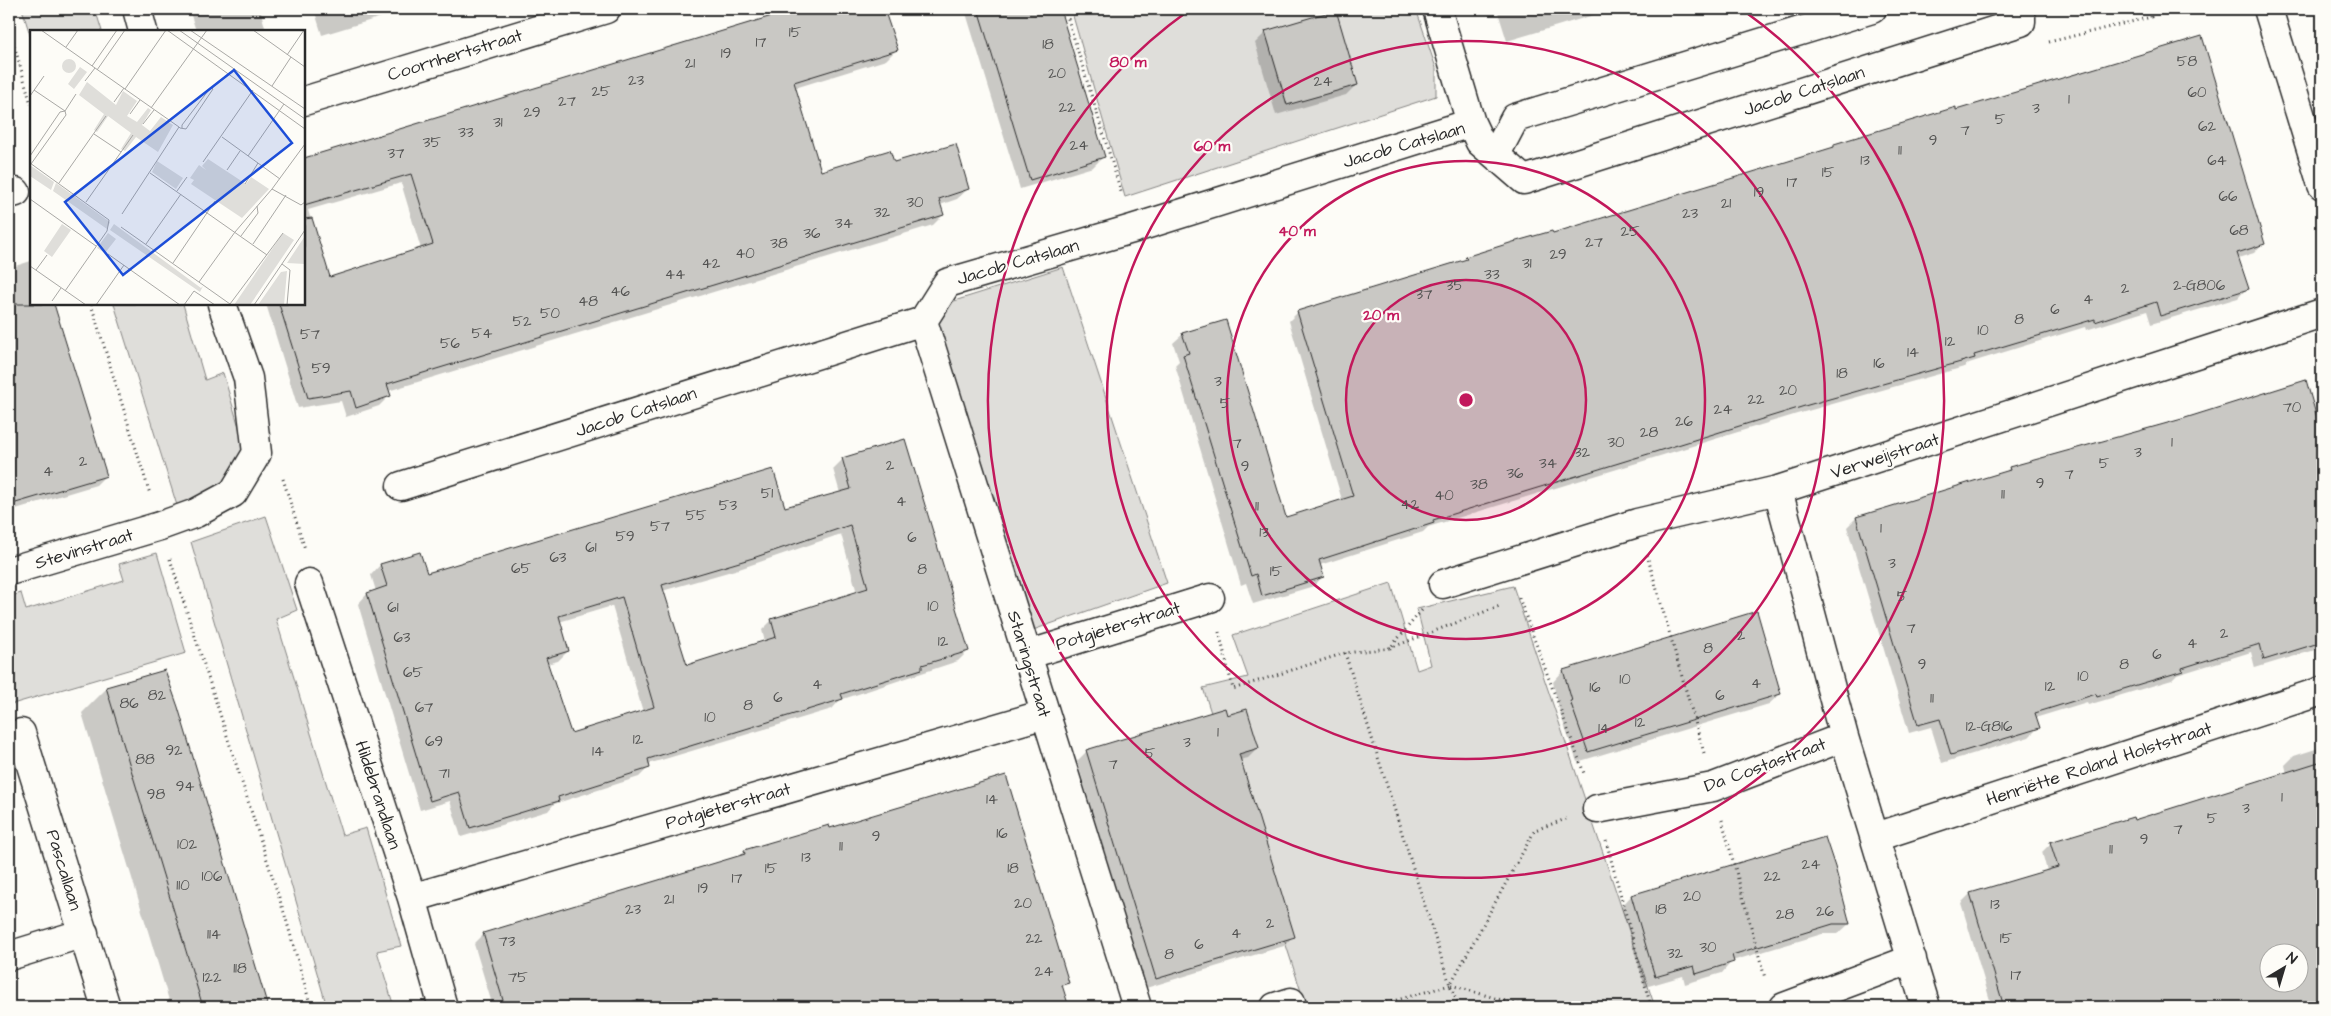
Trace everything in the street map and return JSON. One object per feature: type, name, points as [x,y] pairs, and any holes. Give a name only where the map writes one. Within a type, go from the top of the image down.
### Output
[{"type":"street","points":[[137,9],[143,30]]},
{"type":"street","name":"Coornhertstraat","points":[[305,101],[606,9]]},
{"type":"street","points":[[1437,9],[1471,123]]},
{"type":"street","points":[[1496,154],[1515,118],[1872,9]]},
{"type":"street","points":[[2268,9],[2322,185]]},
{"type":"street","name":"Jacob Catslaan","points":[[401,486],[923,321],[947,283],[1132,230],[1471,123],[1480,142],[1524,180],[2021,16]]},
{"type":"street","points":[[160,526],[196,513],[233,493],[256,453],[248,378],[222,305]]},
{"type":"street","name":"Verweijstraat","points":[[1443,584],[1637,523],[1778,490],[2322,313]]},
{"type":"street","name":"Staringstraat","points":[[923,321],[1044,714],[1137,1007]]},
{"type":"street","name":"Da Costastraat","points":[[1778,490],[1844,737],[1876,837],[1926,1007]]},
{"type":"street","name":"Stevinstraat","points":[[9,571],[160,526]]},
{"type":"street","name":"Hildebrandlaan","points":[[310,583],[412,898],[443,1007]]},
{"type":"street","name":"Potgieterstraat","points":[[1027,655],[1210,598]]},
{"type":"street","name":"Henriëtte Roland Holststraat","points":[[1876,837],[2322,691]]},
{"type":"street","name":"Potgieterstraat","points":[[412,898],[1044,714]]},
{"type":"street","name":"Pascallaan","points":[[22,733],[106,1007]]},
{"type":"street","name":"Da Costastraat","points":[[1597,809],[1713,787],[1844,737]]},
{"type":"street","points":[[9,956],[84,933]]},
{"type":"street","points":[[1784,1007],[1912,959]]},
{"type":"path","points":[[1065,9],[1132,230]]},
{"type":"path","points":[[2021,16],[2041,44],[2151,18],[2149,9]]},
{"type":"path","points":[[9,27],[30,100]]},
{"type":"path","points":[[91,305],[286,918],[311,1007]]},
{"type":"path","points":[[256,453],[280,469],[312,573],[310,583]]},
{"type":"path","points":[[1390,648],[1443,584]]},
{"type":"path","points":[[1511,601],[1521,597],[1597,809],[1651,1007]]},
{"type":"path","points":[[1210,598],[1233,689],[1345,653],[1390,648],[1502,605]]},
{"type":"path","points":[[1345,653],[1450,985],[1460,1007]]},
{"type":"path","points":[[1450,985],[1535,830],[1597,809]]},
{"type":"path","points":[[1372,1007],[1450,985],[1526,1007]]},
{"type":"shaded area","points":[[22,9],[95,9],[102,30],[30,30],[30,35]]},
{"type":"shaded area","points":[[1071,9],[1416,9],[1436,68],[1436,96],[1125,197]]},
{"type":"shaded area","points":[[1063,267],[1167,583],[1033,630],[938,327],[942,312],[951,302]]},
{"type":"shaded area","points":[[114,305],[183,305],[205,380],[223,373],[251,468],[179,512]]},
{"type":"shaded area","points":[[266,516],[297,610],[276,619],[342,835],[366,828],[401,946],[377,951],[394,1007],[327,1007],[191,542]]},
{"type":"shaded area","points":[[157,553],[186,653],[9,705],[9,597],[21,593],[26,610],[124,580],[119,564]]},
{"type":"shaded area","points":[[1391,583],[1417,670],[1431,665],[1417,609],[1513,586],[1655,1007],[1306,1007],[1203,688],[1248,677],[1233,635]]},
{"type":"building","points":[[795,9],[884,9],[898,50],[794,82],[821,171],[890,150],[894,162],[956,144],[969,189],[939,199],[944,215],[387,384],[391,396],[356,408],[351,391],[308,398],[279,305],[305,305],[305,219],[312,218],[330,277],[433,244],[411,174],[305,205],[305,158]]},
{"type":"building","points":[[978,9],[1060,9],[1105,157],[1030,180]]},
{"type":"building","points":[[1336,10],[1358,85],[1287,105],[1265,31]]},
{"type":"building","points":[[2202,36],[2265,244],[2237,253],[2249,289],[2160,316],[2156,302],[2095,322],[2095,319],[1974,355],[1975,358],[1808,405],[1433,520],[1434,523],[1319,560],[1324,577],[1262,596],[1256,574],[1251,576],[1183,355],[1189,353],[1182,333],[1226,320],[1286,517],[1353,496],[1297,311],[1467,259],[1465,257],[1513,242],[1552,231],[1553,233],[1834,147],[1834,144],[1956,107],[1956,110]]},
{"type":"building","points":[[9,304],[54,305],[107,476],[9,505]]},
{"type":"building","points":[[2306,380],[2322,435],[2322,642],[2264,660],[2260,644],[2217,657],[2182,668],[2183,671],[2097,697],[2096,694],[2035,713],[2040,728],[1951,755],[1940,719],[1918,725],[1856,517],[2010,470],[2009,467],[2182,419]]},
{"type":"building","points":[[905,439],[969,651],[922,665],[922,669],[841,694],[843,699],[648,759],[650,768],[558,797],[559,801],[470,828],[459,792],[430,801],[367,593],[387,586],[380,564],[420,552],[427,573],[773,469],[785,507],[851,489],[842,458]],"holes":[[[850,525],[868,588],[771,619],[776,637],[687,665],[662,585],[753,558]],[[622,597],[654,707],[571,733],[546,658],[569,651],[559,616]]]},
{"type":"building","points":[[1757,611],[1781,694],[1588,752],[1570,701],[1572,701],[1563,670]]},
{"type":"building","points":[[165,670],[178,707],[268,1007],[203,1007],[106,687]]},
{"type":"building","points":[[1225,708],[1227,715],[1247,709],[1259,748],[1239,754],[1295,937],[1156,979],[1086,750]]},
{"type":"building","points":[[2322,761],[2322,1007],[2004,1007],[1970,893],[2058,867],[2050,842],[2133,817],[2134,820]]},
{"type":"building","points":[[1006,775],[1069,983],[1062,985],[1069,1007],[639,1007],[637,1000],[614,1007],[505,1007],[483,933],[745,854],[744,850],[829,825],[830,828]]},
{"type":"building","points":[[1825,837],[1850,924],[1833,924],[1732,955],[1734,962],[1696,974],[1694,966],[1655,977],[1631,895]]}]
